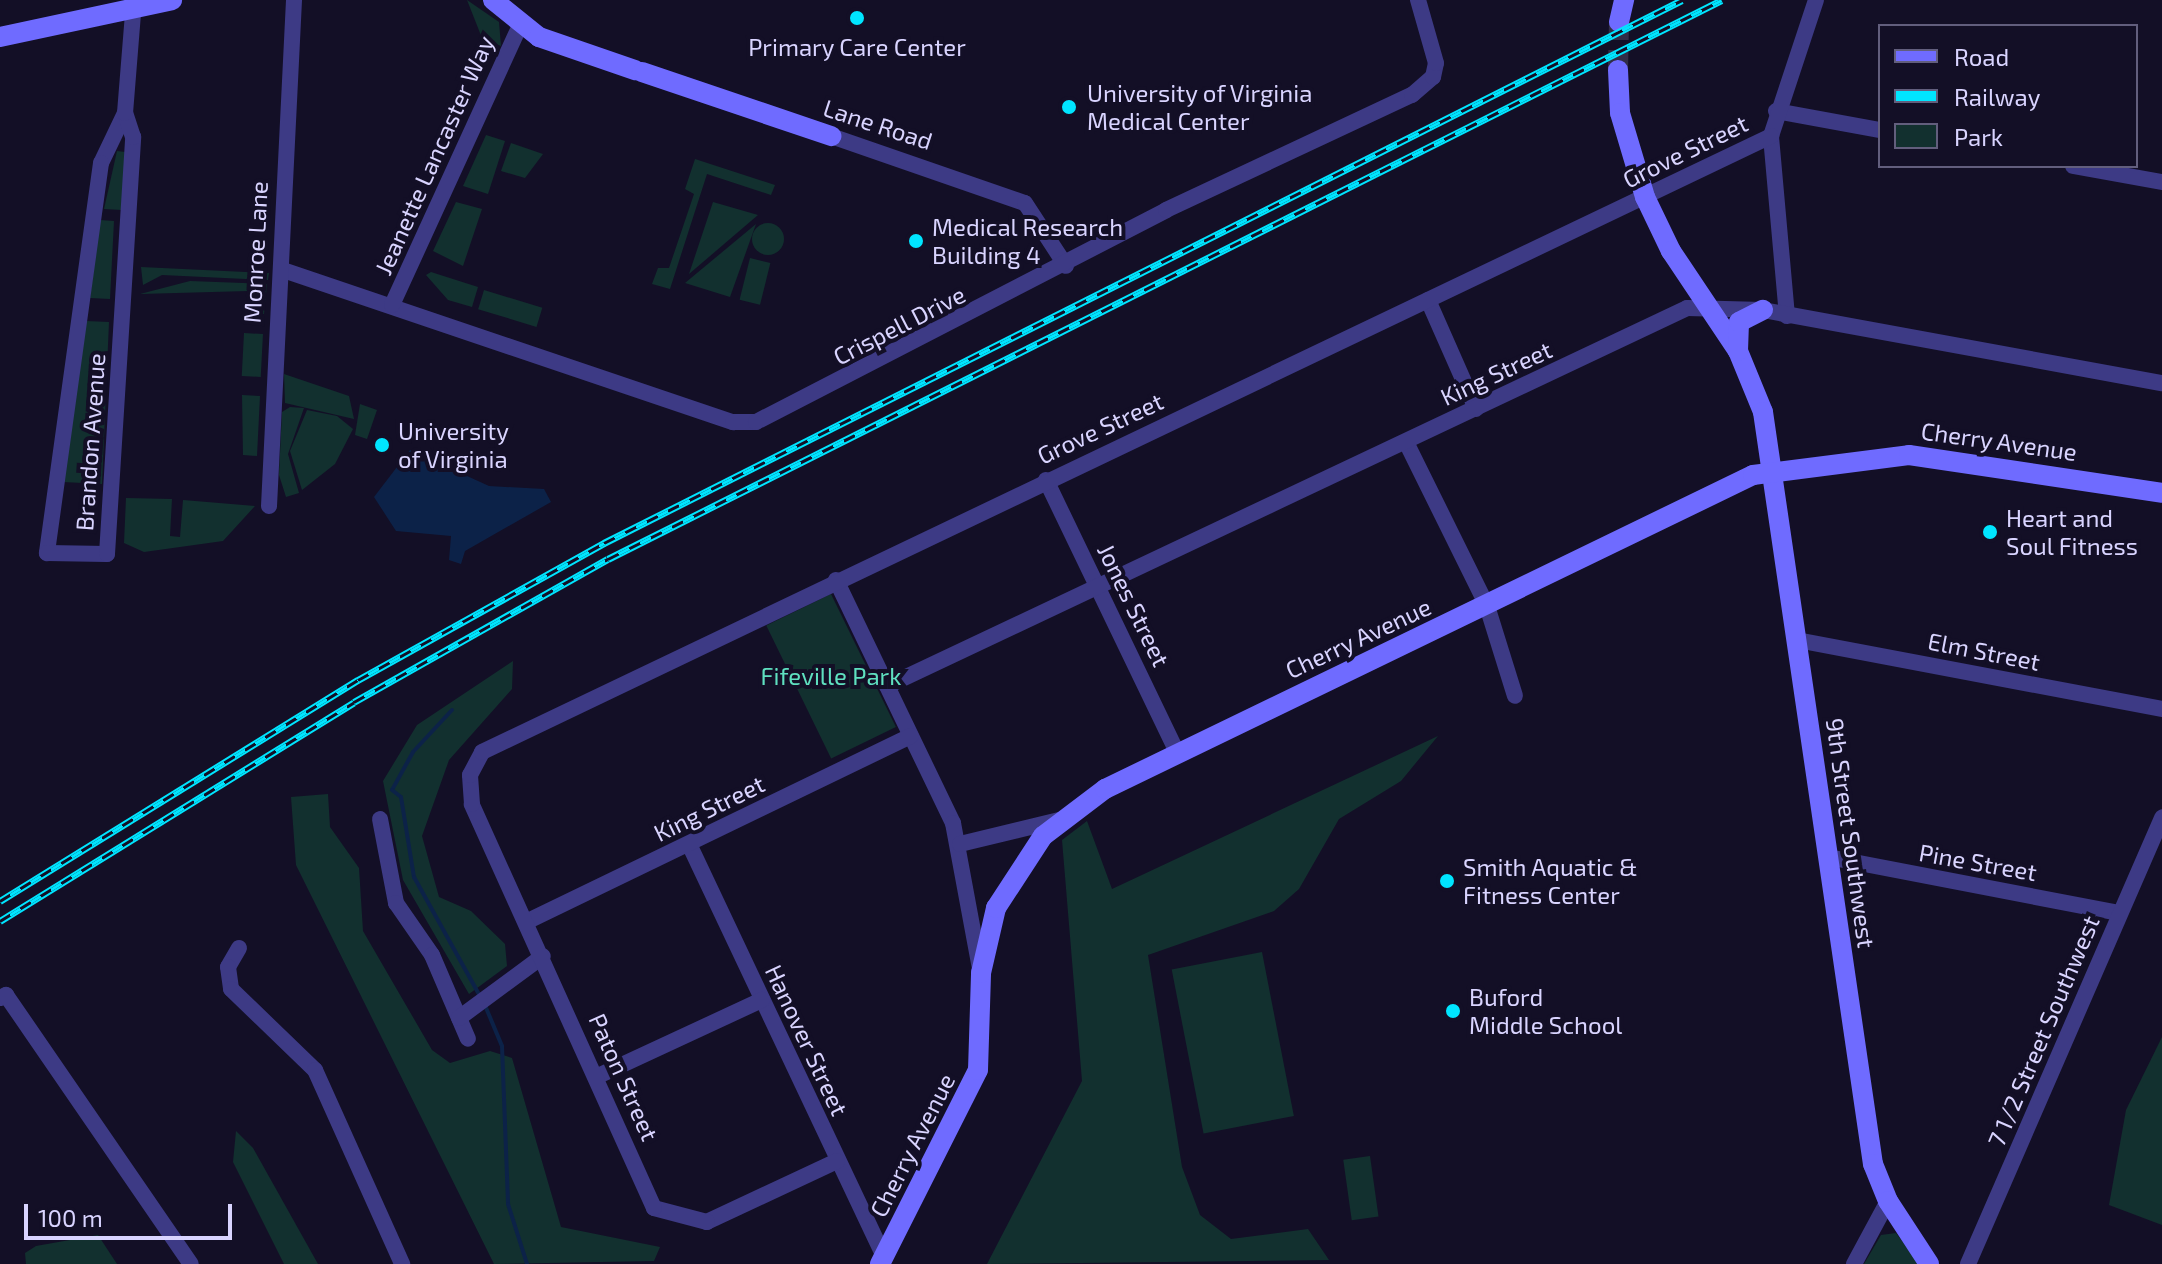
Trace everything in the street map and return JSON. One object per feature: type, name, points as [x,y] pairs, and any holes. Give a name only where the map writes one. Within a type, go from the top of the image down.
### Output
[{"type":"street","points":[[0,37],[134,4],[172,0]]},
{"type":"street","name":"Monroe Lane","points":[[269,506],[294,0]]},
{"type":"street","name":"Lane Road","points":[[493,0],[520,25],[638,71],[1025,203],[1066,266]]},
{"type":"street","points":[[510,0],[520,25]]},
{"type":"street","name":"Crispell Drive","points":[[283,270],[746,423],[1425,86],[1436,63],[1418,0]]},
{"type":"street","points":[[1619,22],[1624,0]]},
{"type":"street","points":[[1787,316],[1771,136],[1776,111],[1816,0]]},
{"type":"street","name":"Brandon Avenue","points":[[125,113],[133,137],[107,554],[47,553],[101,163],[125,113],[134,4]]},
{"type":"street","name":"Jeanette Lancaster Way","points":[[392,305],[520,25]]},
{"type":"street","name":"9th Street Southwest","points":[[1618,70],[1620,113],[1645,197],[1705,306],[1738,351],[1763,412],[1864,1113],[1888,1201],[1929,1264]]},
{"type":"street","points":[[1776,111],[1878,130]]},
{"type":"street","name":"Grove Street","points":[[470,783],[474,763],[500,738],[1771,136]]},
{"type":"street","points":[[2084,168],[2162,182]]},
{"type":"street","points":[[1428,300],[1476,409]]},
{"type":"street","name":"King Street","points":[[887,686],[1476,409],[1705,306],[1763,310],[2162,383]]},
{"type":"street","points":[[1738,351],[1739,322],[1763,310]]},
{"type":"street","points":[[1406,442],[1487,606],[1515,696]]},
{"type":"street","name":"Cherry Avenue","points":[[882,1260],[972,1089],[981,1051],[981,973],[1008,885],[1059,820],[1177,752],[1772,470],[1913,455],[2162,493]]},
{"type":"street","name":"Jones Street","points":[[1046,480],[1177,752]]},
{"type":"street","points":[[836,580],[960,844],[981,973]]},
{"type":"street","name":"Elm Street","points":[[1797,640],[2162,709]]},
{"type":"street","name":"King Street","points":[[528,921],[911,736]]},
{"type":"street","name":"Paton Street","points":[[470,783],[472,804],[660,1213],[716,1220],[837,1161]]},
{"type":"street","name":"7 1/2 Street Southwest","points":[[1968,1264],[2162,817]]},
{"type":"street","points":[[380,819],[396,903],[432,955],[468,1039]]},
{"type":"street","points":[[960,844],[1059,820]]},
{"type":"street","name":"Hanover Street","points":[[689,844],[882,1260]]},
{"type":"street","name":"Pine Street","points":[[1828,857],[2120,913]]},
{"type":"street","points":[[239,948],[228,967],[231,989],[315,1070],[402,1264]]},
{"type":"street","points":[[459,1018],[493,997],[543,956]]},
{"type":"street","points":[[3,996],[191,1264]]},
{"type":"street","points":[[598,1076],[762,1000]]},
{"type":"street","points":[[1854,1264],[1888,1201]]},
{"type":"green space","points":[[467,0],[499,22],[501,46],[482,38]]},
{"type":"green space","points":[[486,135],[505,141],[488,194],[463,186]]},
{"type":"green space","points":[[511,143],[543,154],[525,178],[501,171]]},
{"type":"green space","points":[[117,151],[125,152],[122,210],[104,209]]},
{"type":"green space","points":[[695,159],[775,185],[771,195],[707,174],[670,289],[652,284],[658,268],[669,268],[694,194],[685,189]]},
{"type":"green space","points":[[456,202],[482,209],[463,266],[433,251]]},
{"type":"green space","points":[[713,202],[758,215],[689,274]]},
{"type":"green space","points":[[100,220],[114,221],[110,299],[90,298]]},
{"type":"green space","points":[[768,223],[779,228],[784,239],[779,250],[768,255],[757,250],[752,239],[757,228]]},
{"type":"green space","points":[[756,224],[730,297],[685,283]]},
{"type":"green space","points":[[750,258],[770,263],[760,305],[740,300]]},
{"type":"green space","points":[[141,267],[269,273],[268,280],[162,275],[143,285]]},
{"type":"green space","points":[[431,272],[478,287],[472,307],[448,300],[426,275]]},
{"type":"green space","points":[[190,281],[267,284],[264,314],[248,313],[248,291],[140,294]]},
{"type":"green space","points":[[484,290],[542,308],[536,327],[478,309]]},
{"type":"green space","points":[[86,321],[109,322],[102,484],[63,482]]},
{"type":"green space","points":[[244,333],[263,334],[261,377],[242,376]]},
{"type":"green space","points":[[284,374],[349,396],[354,419],[285,403]]},
{"type":"green space","points":[[242,395],[260,396],[257,456],[243,455]]},
{"type":"green space","points":[[360,404],[377,410],[367,439],[355,435]]},
{"type":"green space","points":[[290,407],[304,408],[288,454],[299,493],[286,497],[279,475],[282,412]]},
{"type":"green space","points":[[307,410],[337,416],[353,429],[335,464],[302,490],[290,451]]},
{"type":"green space","points":[[126,498],[172,499],[170,536],[180,537],[183,500],[255,506],[223,541],[144,552],[124,543]]},
{"type":"green space","name":"Fifeville Park","points":[[831,594],[896,727],[831,759],[766,626]]},
{"type":"green space","points":[[513,661],[512,689],[449,760],[422,836],[439,897],[471,911],[505,944],[507,966],[469,994],[403,880],[383,781],[417,725]]},
{"type":"green space","points":[[1438,736],[1401,781],[1339,819],[1299,889],[1274,911],[1148,955],[1182,1167],[1200,1215],[1231,1239],[1308,1229],[1329,1260],[987,1264],[1082,1081],[1062,840],[1087,821],[1112,889]]},
{"type":"green space","points":[[328,794],[330,827],[359,868],[363,931],[432,1050],[450,1063],[490,1051],[512,1058],[561,1227],[660,1247],[654,1261],[494,1264],[296,865],[291,797]]},
{"type":"green space","points":[[1262,952],[1294,1116],[1204,1133],[1172,970]]},
{"type":"green space","points":[[2162,1037],[2162,1225],[2109,1205],[2126,1110]]},
{"type":"green space","points":[[236,1131],[253,1148],[318,1264],[284,1264],[233,1162]]},
{"type":"green space","points":[[1370,1156],[1378,1216],[1352,1220],[1343,1160]]},
{"type":"green space","points":[[1896,1233],[1919,1264],[1864,1264],[1881,1235]]},
{"type":"green space","points":[[98,1235],[117,1264],[26,1264],[25,1253],[36,1246]]},
{"type":"water","points":[[410,450],[489,486],[544,489],[551,502],[465,551],[461,564],[449,560],[451,536],[396,531],[374,497]]},
{"type":"waterway","points":[[452,710],[413,752],[392,790],[401,797],[414,877],[480,996]]},
{"type":"waterway","points":[[484,1003],[502,1046],[508,1204],[527,1264]]},
{"type":"tunnel","points":[[1618,70],[1619,22]]},
{"type":"railway","points":[[0,901],[358,680],[604,543],[1682,0]]},
{"type":"railway","points":[[0,921],[354,702],[608,559],[1722,0]]},
{"type":"place","name":"Primary Care Center","points":[[857,18]]},
{"type":"place","name":"University of Virginia Medical Center","points":[[1069,107]]},
{"type":"place","name":"Medical Research Building 4","points":[[916,241]]},
{"type":"place","name":"University of Virginia","points":[[382,445]]},
{"type":"place","name":"Heart and Soul Fitness","points":[[1990,532]]},
{"type":"place","name":"Smith Aquatic & Fitness Center","points":[[1447,881]]},
{"type":"place","name":"Buford Middle School","points":[[1453,1011]]}]
